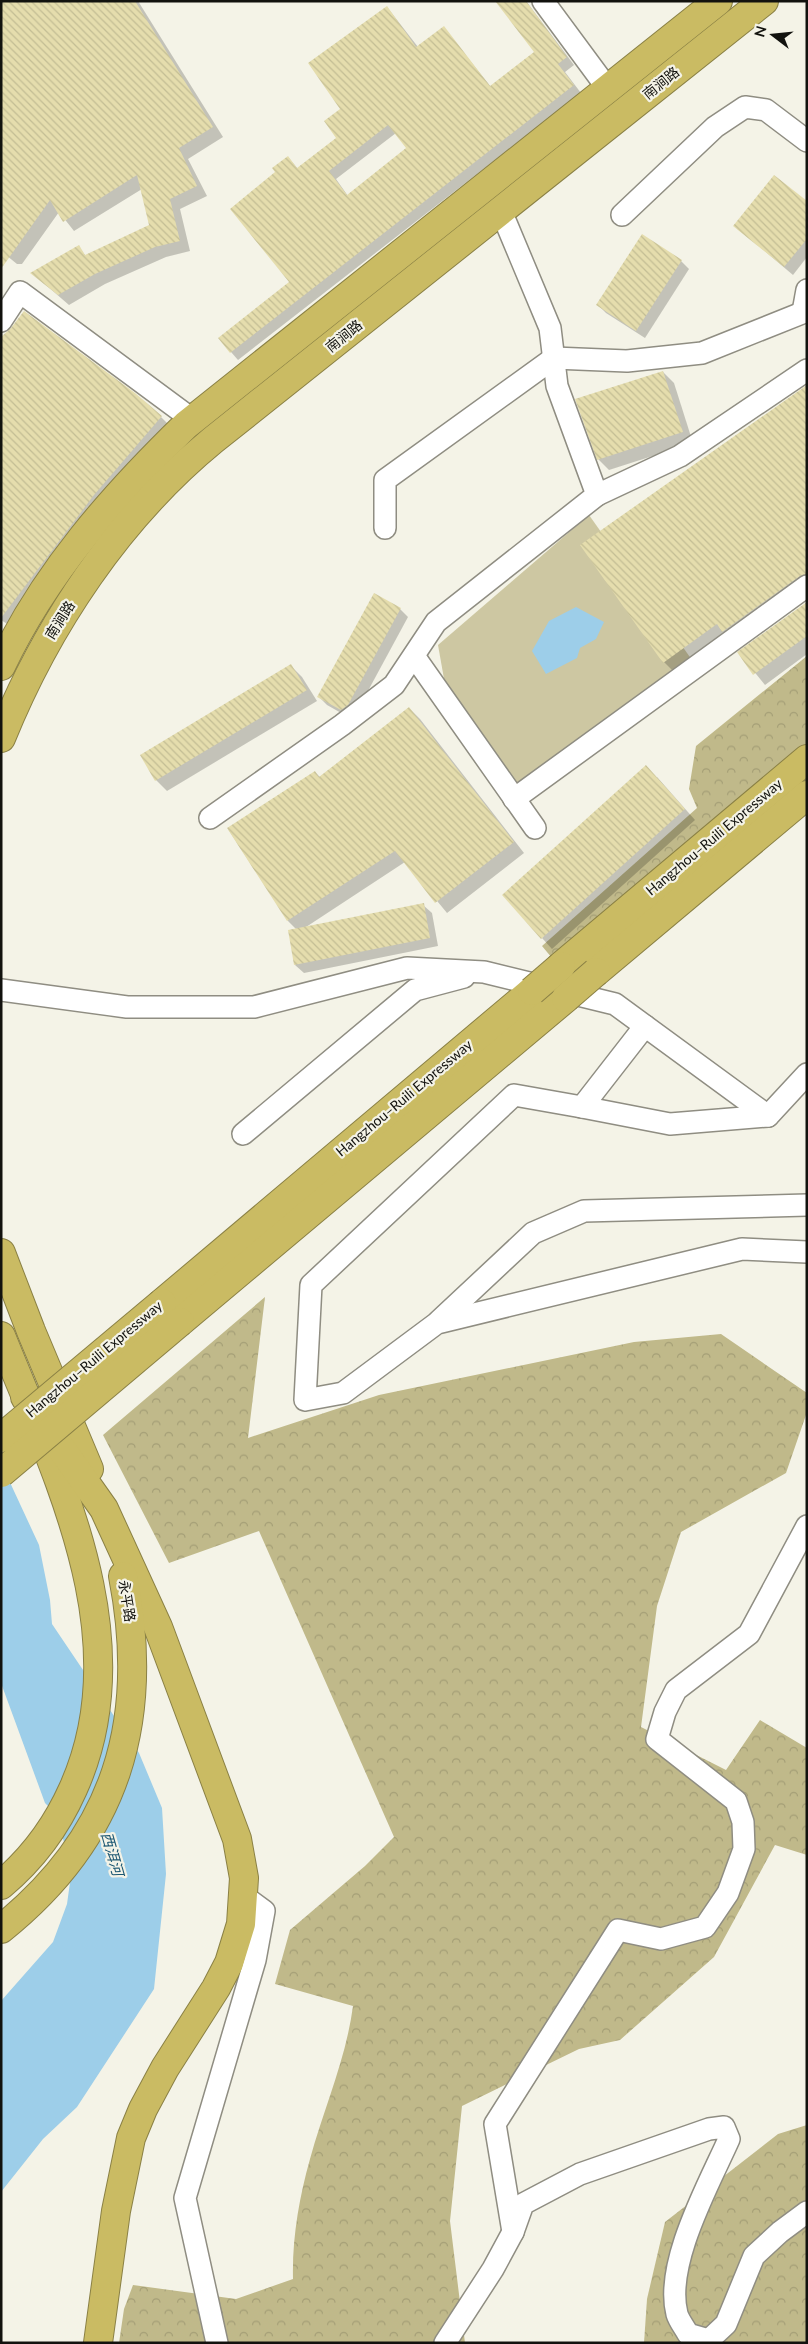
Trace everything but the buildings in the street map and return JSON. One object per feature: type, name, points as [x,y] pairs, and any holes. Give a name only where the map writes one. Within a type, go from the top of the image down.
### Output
[{"type":"highway","name":"南涧路","points":[[1,666],[44,590],[89,528],[122,489],[193,420],[718,1]]},
{"type":"highway","name":"南涧路","points":[[1,738],[29,675],[69,605],[117,539],[144,508],[205,446],[764,1]]},
{"type":"highway","name":"Hangzhou–Ruili Expressway","points":[[1,1438],[807,759]]},
{"type":"highway","name":"Hangzhou–Ruili Expressway","points":[[1,1473],[807,794]]},
{"type":"highway","name":"永平路","points":[[1,1253],[104,1509],[120,1560],[130,1610],[133,1658],[130,1712],[124,1746],[113,1785],[96,1821],[76,1854],[52,1883],[26,1909],[1,1929]]},
{"type":"highway","points":[[1,1336],[72,1519],[86,1568],[95,1615],[99,1659],[97,1700],[91,1738],[80,1772],[66,1804],[48,1834],[27,1860],[1,1885]]},
{"type":"highway","points":[[25,1397],[104,1509],[158,1627],[232,1827],[241,1856],[245,1897],[238,1939],[229,1963],[216,1988],[165,2068],[143,2109],[131,2138],[116,2211],[98,2343]]},
{"type":"street","points":[[543,1],[608,89]]},
{"type":"street","points":[[622,215],[715,127],[745,107],[766,110],[807,141]]},
{"type":"street","points":[[501,211],[550,328],[557,386],[597,495]]},
{"type":"street","points":[[385,528],[385,480],[554,358],[627,361],[702,354],[784,322],[805,311],[807,290]]},
{"type":"street","points":[[1,321],[20,292],[193,420]]},
{"type":"street","points":[[210,818],[342,726],[394,685],[436,622],[597,495],[680,456],[807,370]]},
{"type":"street","points":[[514,799],[807,586]]},
{"type":"street","points":[[414,656],[534,828]]},
{"type":"street","points":[[1,990],[127,1007],[254,1007],[407,968],[484,972],[615,1004],[768,1116]]},
{"type":"street","points":[[243,1134],[415,990],[484,972]]},
{"type":"street","points":[[582,1107],[646,1026]]},
{"type":"street","points":[[807,1074],[768,1116],[670,1124],[514,1095],[311,1285],[305,1400],[343,1393],[437,1323],[533,1233],[584,1211],[807,1205]]},
{"type":"street","points":[[437,1323],[742,1249],[807,1252]]},
{"type":"street","points":[[513,2232],[495,2124],[618,1930],[660,1939],[705,1927],[728,1893],[744,1849],[743,1822],[736,1801],[657,1740],[665,1712],[676,1690],[749,1634],[807,1526]]},
{"type":"street","points":[[217,2343],[185,2198],[255,1960],[264,1911],[245,1897]]},
{"type":"street","points":[[445,2343],[466,2312],[513,2232],[522,2204],[580,2174],[709,2129],[724,2127],[729,2139],[686,2238],[675,2275],[678,2314],[688,2334],[709,2340],[726,2324],[754,2256],[780,2232],[807,2212]]},
{"type":"shaded area","points":[[589,515],[692,660],[509,789],[446,690],[438,645]]},
{"type":"green space","points":[[807,656],[807,750],[552,958],[542,946],[697,808],[689,789],[696,746]]},
{"type":"green space","points":[[265,1297],[248,1438],[379,1395],[634,1342],[721,1334],[807,1393],[807,1412],[786,1473],[681,1532],[657,1606],[641,1727],[726,1770],[760,1720],[807,1748],[807,1855],[775,1845],[714,1957],[620,2040],[579,2049],[462,2106],[450,2221],[465,2343],[119,2343],[124,2309],[133,2285],[236,2299],[293,2279],[295,2234],[303,2189],[310,2159],[340,2064],[353,2006],[275,1984],[290,1930],[365,1866],[394,1837],[259,1531],[169,1563],[103,1435]]},
{"type":"green space","points":[[807,2125],[807,2343],[644,2343],[647,2299],[665,2222],[778,2134]]},
{"type":"water","points":[[576,607],[604,622],[596,639],[580,648],[577,658],[546,674],[532,651],[549,621]]},
{"type":"water","name":"西洱河","points":[[1,1463],[39,1545],[50,1600],[52,1624],[139,1753],[162,1808],[166,1874],[154,1989],[77,2107],[43,2139],[1,2192],[1,2001],[53,1942],[67,1904],[72,1868],[55,1813],[45,1803],[1,1683]]}]
